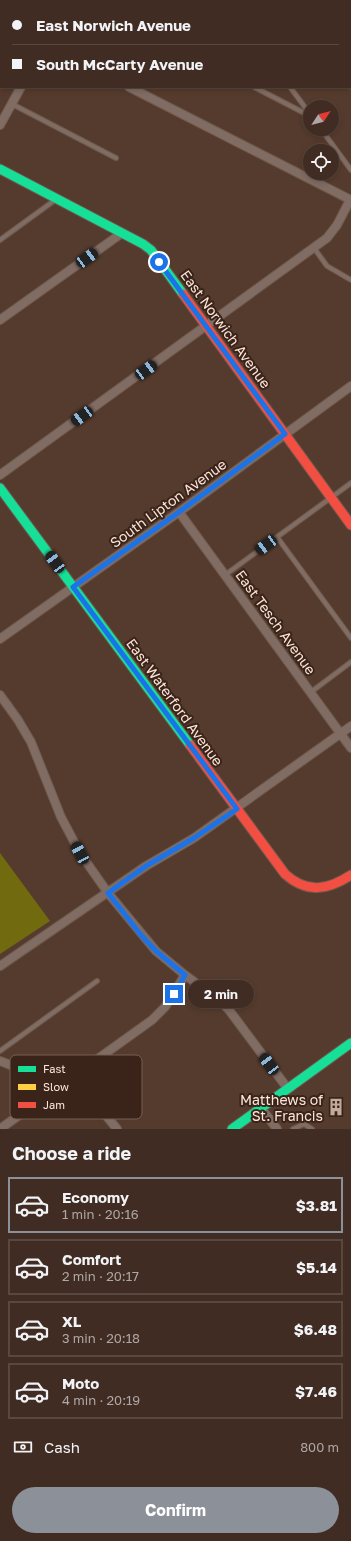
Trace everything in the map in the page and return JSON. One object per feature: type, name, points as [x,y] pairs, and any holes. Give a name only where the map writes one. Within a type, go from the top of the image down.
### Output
[{"type":"street","points":[[0,125],[20,88]]},
{"type":"street","points":[[0,476],[207,327],[327,238],[337,225],[351,199],[131,88]]},
{"type":"street","name":"East Norwich Avenue","points":[[0,169],[143,244],[151,250],[351,525]]},
{"type":"street","points":[[0,320],[122,233]]},
{"type":"street","name":"South Lipton Avenue","points":[[0,639],[179,512],[351,386]]},
{"type":"street","name":"East Waterford Avenue","points":[[0,488],[285,874],[295,883],[302,886],[312,887],[332,886],[351,875]]},
{"type":"street","name":"East Tesch Avenue","points":[[179,512],[351,748]]},
{"type":"street","points":[[0,695],[18,720],[31,742],[64,823],[80,853],[108,893],[141,935],[156,951],[219,1000],[229,1010],[288,1089]]},
{"type":"street","points":[[0,966],[146,866],[194,838],[237,809],[351,726]]},
{"type":"street","points":[[103,1055],[152,1020],[165,1007],[185,975]]},
{"type":"street","points":[[232,1129],[351,1043]]},
{"type":"street","points":[[0,1061],[10,1065]]},
{"type":"street","points":[[261,1108],[276,1129]]},
{"type":"street","points":[[0,1129],[14,1119]]},
{"type":"street","points":[[108,1119],[114,1128]]},
{"type":"lane","points":[[256,88],[303,112]]},
{"type":"lane","points":[[291,88],[303,105]]},
{"type":"lane","points":[[12,104],[116,158]]},
{"type":"lane","points":[[326,136],[351,170]]},
{"type":"lane","points":[[0,240],[57,199]]},
{"type":"lane","points":[[314,248],[327,266],[351,280]]},
{"type":"lane","points":[[225,575],[351,483]]},
{"type":"lane","points":[[277,537],[351,638]]},
{"type":"lane","points":[[310,692],[351,662]]},
{"type":"lane","points":[[0,1051],[97,981]]},
{"type":"lane","points":[[293,1129],[304,1124],[312,1129]]},
{"type":"shaded area","points":[[0,853],[50,921],[0,954]]},
{"type":"traffic: fast","points":[[0,169],[143,244],[151,250],[183,294]]},
{"type":"traffic: fast","points":[[0,488],[190,745]]},
{"type":"traffic: fast","points":[[232,1129],[351,1043]]},
{"type":"traffic: jam","points":[[183,294],[351,525]]},
{"type":"traffic: jam","points":[[190,745],[285,874],[301,885],[318,888],[334,884],[351,875]]},
{"type":"place","name":"Matthews of St. Francis","points":[[336,1107]]},
{"type":"route","points":[[159,262],[285,434],[179,512],[73,587],[237,809],[175,850],[146,866],[108,893],[141,935],[156,951],[185,975],[174,994]]}]
